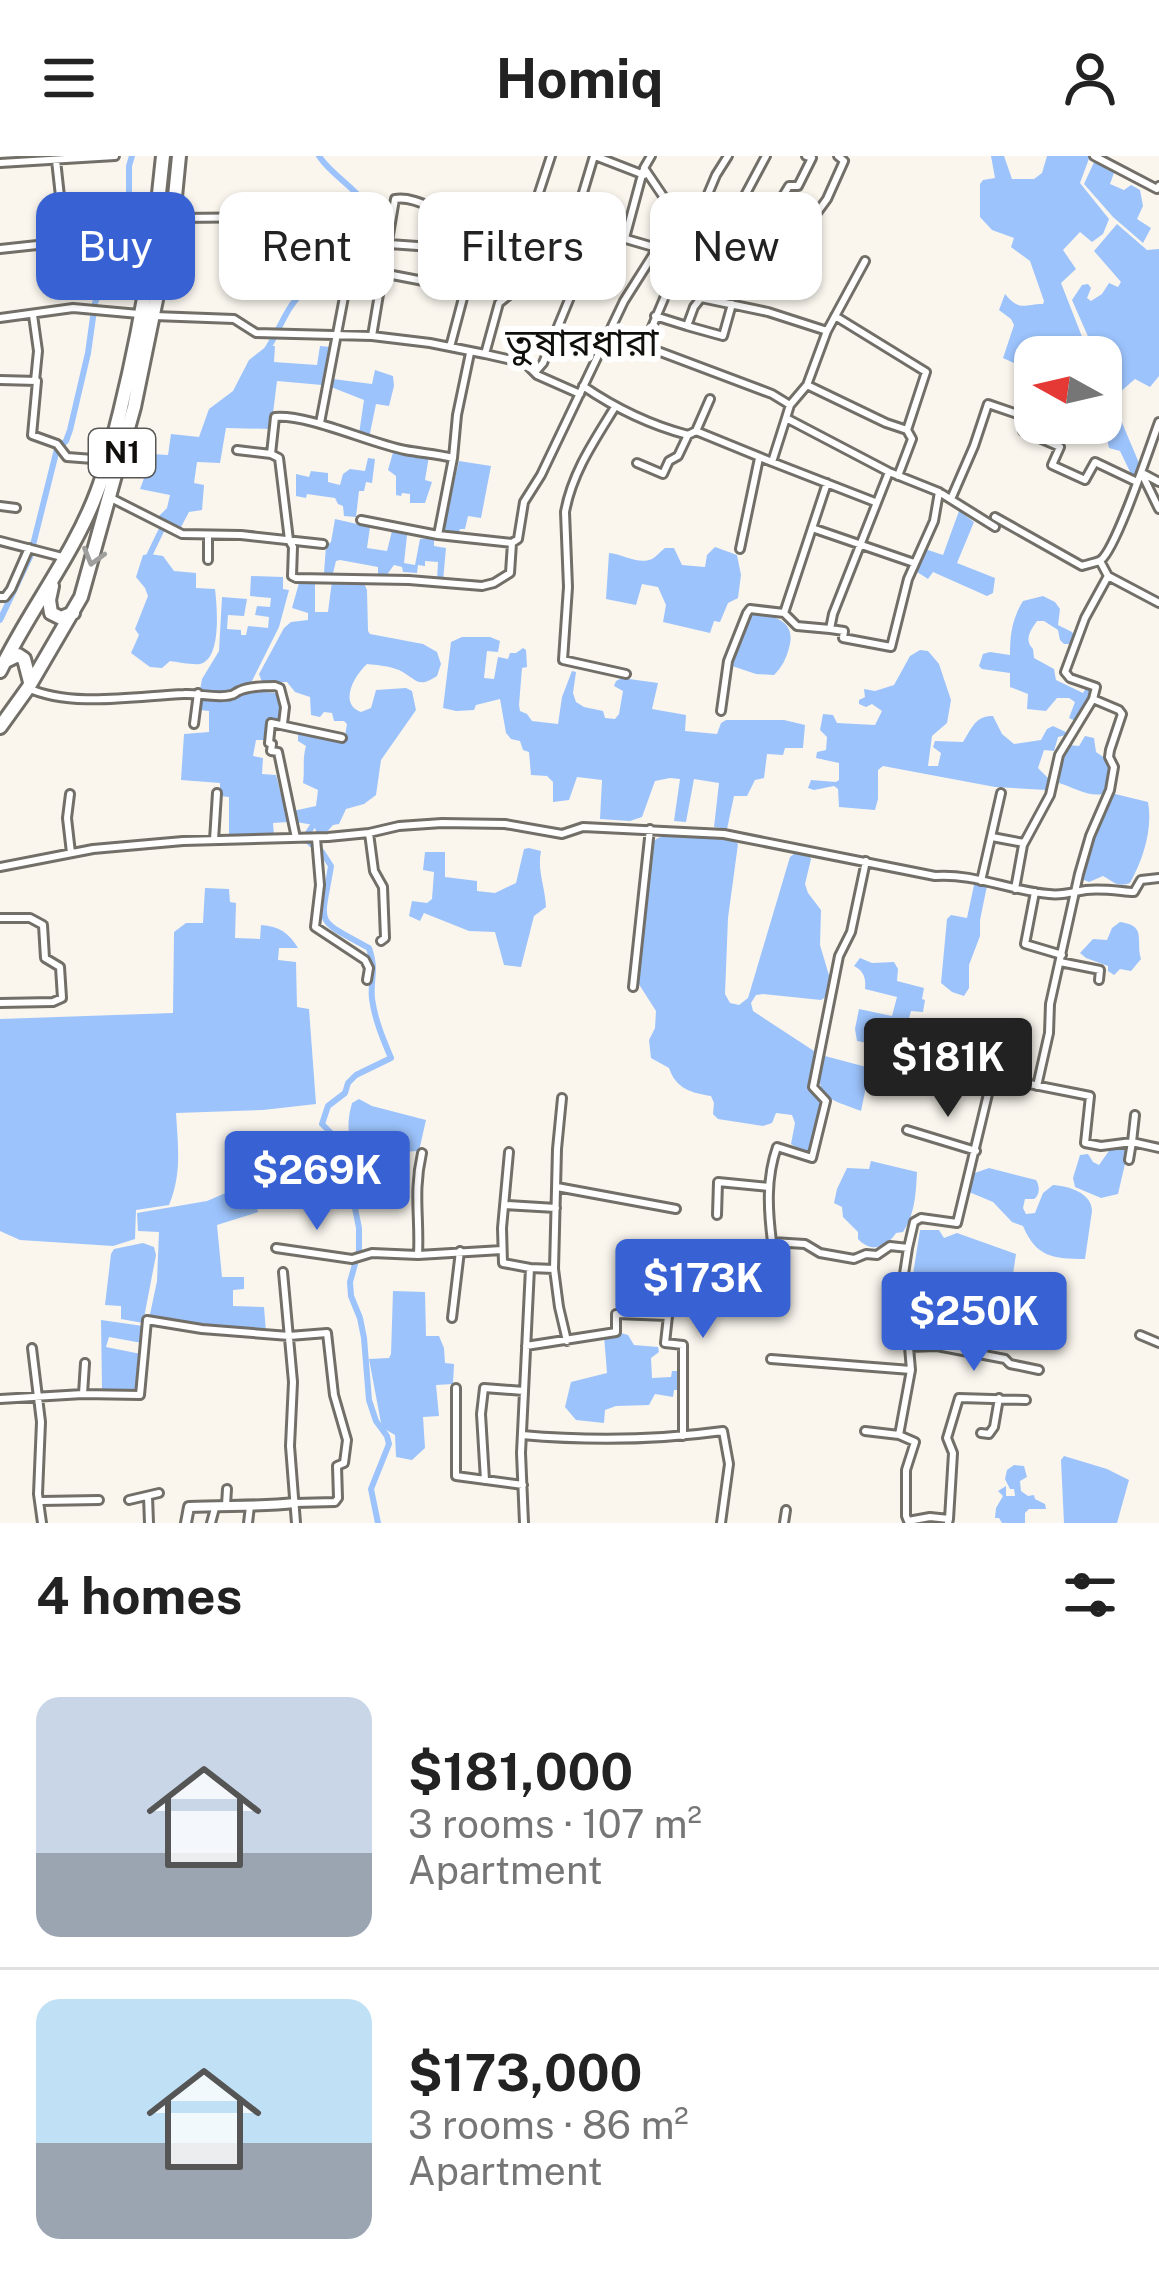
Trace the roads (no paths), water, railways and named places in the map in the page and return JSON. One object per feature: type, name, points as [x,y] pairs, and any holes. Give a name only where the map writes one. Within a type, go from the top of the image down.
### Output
[{"type":"highway","name":"N1","points":[[0,728],[74,613],[110,497],[134,407],[164,156]]},
{"type":"highway","name":"N1","points":[[175,192],[178,156]]},
{"type":"highway","name":"N1","points":[[2,666],[66,558],[98,490],[152,300]]},
{"type":"highway","points":[[54,575],[51,613],[61,618],[74,613]]},
{"type":"highway","points":[[2,666],[15,656],[25,659],[29,686]]},
{"type":"street","points":[[0,163],[115,156]]},
{"type":"street","points":[[540,192],[551,156]]},
{"type":"street","points":[[584,192],[595,156],[644,173],[659,192]]},
{"type":"street","points":[[626,235],[651,156]]},
{"type":"street","points":[[711,192],[728,156]]},
{"type":"street","points":[[747,192],[766,156]]},
{"type":"street","points":[[786,192],[790,186],[798,186],[812,158],[806,156]]},
{"type":"street","points":[[822,205],[836,185],[844,161],[838,156]]},
{"type":"street","points":[[1094,156],[1159,186]]},
{"type":"street","points":[[0,249],[64,242],[56,160]]},
{"type":"street","points":[[394,206],[398,197],[418,205]]},
{"type":"street","points":[[237,450],[278,458],[293,547],[292,576],[494,584],[510,573],[512,543],[521,534],[524,502],[542,475],[650,258]]},
{"type":"street","points":[[772,462],[790,405],[807,385],[827,332],[865,261]]},
{"type":"street","points":[[687,326],[701,298],[827,332]]},
{"type":"street","points":[[320,423],[343,300]]},
{"type":"street","points":[[373,336],[378,300]]},
{"type":"street","points":[[450,347],[462,300]]},
{"type":"street","points":[[485,354],[503,300]]},
{"type":"street","points":[[536,371],[569,300]]},
{"type":"street","points":[[644,346],[663,300]]},
{"type":"street","points":[[656,316],[723,336],[732,304]]},
{"type":"street","points":[[0,318],[80,309],[235,320],[256,333],[373,336],[485,354],[525,363],[556,384],[876,502]]},
{"type":"street","points":[[33,315],[38,384],[32,435],[59,447],[67,457],[109,456]]},
{"type":"street","points":[[836,316],[926,372],[907,430]]},
{"type":"street","points":[[610,333],[790,405]]},
{"type":"street","points":[[438,535],[470,353]]},
{"type":"street","points":[[0,380],[35,381]]},
{"type":"street","points":[[807,385],[907,430],[912,439],[898,476]]},
{"type":"street","points":[[637,463],[663,474],[710,399]]},
{"type":"street","points":[[951,499],[988,404],[1029,418],[1023,431],[1060,447],[1052,464],[1085,480],[1095,462],[1137,482]]},
{"type":"street","points":[[615,407],[578,469],[567,500],[563,660],[626,674]]},
{"type":"street","points":[[271,454],[275,417],[281,415],[403,450],[453,458]]},
{"type":"street","points":[[786,418],[889,472],[939,492],[994,527]]},
{"type":"street","points":[[995,517],[1082,566],[1100,561],[1159,422]]},
{"type":"street","points":[[740,549],[759,458]]},
{"type":"street","points":[[830,629],[837,599],[889,472]]},
{"type":"street","points":[[1141,472],[1159,482]]},
{"type":"street","points":[[1141,472],[1159,509]]},
{"type":"street","points":[[784,613],[827,484]]},
{"type":"street","points":[[721,710],[728,661],[750,609],[784,613],[797,626],[844,631],[843,638],[891,647],[939,492]]},
{"type":"street","points":[[110,497],[182,533],[323,544]]},
{"type":"street","points":[[0,506],[16,508]]},
{"type":"street","points":[[361,520],[512,543]]},
{"type":"street","points":[[812,528],[914,562]]},
{"type":"street","points":[[208,535],[208,560]]},
{"type":"street","points":[[0,541],[66,558]]},
{"type":"street","points":[[0,597],[11,589],[29,548]]},
{"type":"street","points":[[1100,561],[1108,576],[1159,603]]},
{"type":"street","points":[[1016,889],[1024,843],[1049,795],[1059,754],[1093,699],[1096,687],[1067,677],[1065,671],[1085,618],[1108,576]]},
{"type":"street","points":[[29,686],[38,693],[90,700],[198,693],[229,696],[242,688],[280,688],[283,724]]},
{"type":"street","points":[[194,724],[198,693]]},
{"type":"street","points":[[1037,1086],[1084,851],[1110,790],[1114,766],[1110,746],[1122,714],[1093,699]]},
{"type":"street","points":[[296,838],[278,752],[271,751],[268,743],[271,723],[342,738]]},
{"type":"street","points":[[214,841],[217,793]]},
{"type":"street","points":[[981,881],[1001,793]]},
{"type":"street","points":[[70,794],[71,853]]},
{"type":"street","points":[[0,867],[134,845],[316,838],[459,823],[505,824],[562,834],[583,826],[724,834],[935,877],[958,874],[1034,892],[1134,892],[1141,880],[1159,878]]},
{"type":"street","points":[[633,986],[650,829]]},
{"type":"street","points":[[368,833],[374,872],[383,886],[385,938],[381,940]]},
{"type":"street","points":[[992,837],[1024,843]]},
{"type":"street","points":[[316,838],[320,885],[315,927],[365,960],[367,980]]},
{"type":"street","points":[[777,1148],[812,1158],[826,1101],[813,1087],[818,1057],[838,956],[851,932],[866,861]]},
{"type":"street","points":[[1034,892],[1025,944],[1100,970],[1099,980]]},
{"type":"street","points":[[0,918],[30,918],[43,925],[45,958],[60,967],[62,998],[0,1003]]},
{"type":"street","points":[[899,1435],[911,1370],[900,1300],[912,1227],[921,1218],[957,1223],[988,1094],[999,1078],[1090,1096],[1084,1143],[1132,1142],[1159,1148]]},
{"type":"street","points":[[562,1098],[554,1269],[567,1341]]},
{"type":"street","points":[[1129,1160],[1136,1115]]},
{"type":"street","points":[[907,1130],[976,1151]]},
{"type":"street","points":[[772,1137],[777,1148],[769,1187],[772,1242],[805,1244],[820,1253],[854,1259],[877,1255],[890,1246],[908,1248]]},
{"type":"street","points":[[509,1152],[502,1250],[506,1266],[554,1269]]},
{"type":"street","points":[[418,1255],[416,1192],[422,1153]]},
{"type":"street","points":[[717,1215],[718,1182],[769,1187]]},
{"type":"street","points":[[556,1186],[676,1209]]},
{"type":"street","points":[[505,1205],[556,1208]]},
{"type":"street","points":[[276,1248],[352,1259],[366,1253],[502,1250]]},
{"type":"street","points":[[452,1318],[460,1251]]},
{"type":"street","points":[[524,1523],[522,1435],[530,1268]]},
{"type":"street","points":[[283,1272],[296,1523]]},
{"type":"street","points":[[526,1346],[616,1332],[616,1314],[668,1316],[665,1343],[683,1345],[683,1436]]},
{"type":"street","points":[[0,1399],[140,1395],[147,1320],[202,1329],[328,1336],[334,1395],[347,1440],[344,1463],[337,1466],[338,1500],[189,1508],[186,1523]]},
{"type":"street","points":[[1140,1334],[1159,1343]]},
{"type":"street","points":[[909,1347],[937,1346],[1039,1370]]},
{"type":"street","points":[[32,1348],[40,1422],[42,1523]]},
{"type":"street","points":[[771,1359],[911,1370]]},
{"type":"street","points":[[83,1394],[85,1363]]},
{"type":"street","points":[[456,1388],[456,1476],[523,1485]]},
{"type":"street","points":[[484,1480],[484,1388],[524,1391]]},
{"type":"street","points":[[865,1431],[915,1442],[906,1470],[908,1521],[930,1517],[948,1521],[953,1453],[946,1438],[959,1398],[1026,1400]]},
{"type":"street","points":[[981,1433],[989,1435],[994,1427],[999,1398]]},
{"type":"street","points":[[522,1435],[586,1439],[723,1431],[728,1464],[721,1523]]},
{"type":"street","points":[[226,1505],[227,1489]]},
{"type":"street","points":[[128,1500],[159,1492]]},
{"type":"street","points":[[148,1496],[149,1523]]},
{"type":"street","points":[[41,1501],[99,1500]]},
{"type":"street","points":[[248,1523],[250,1506]]},
{"type":"street","points":[[211,1523],[215,1508]]},
{"type":"street","points":[[784,1523],[786,1510]]},
{"type":"water","points":[[991,156],[1004,156],[1012,179],[1034,179],[1042,173],[1047,156],[1090,156],[1080,183],[1109,219],[1103,234],[1092,242],[1080,232],[1063,250],[1076,269],[1061,283],[1082,336],[1014,336],[1014,363],[1003,358],[1014,325],[999,310],[1005,294],[1019,305],[1044,301],[1030,261],[1011,247],[1014,238],[992,230],[980,217],[980,184],[995,178]]},
{"type":"water","points":[[1095,160],[1115,170],[1110,184],[1140,190],[1143,206],[1137,219],[1151,228],[1143,243],[1084,184]]},
{"type":"water","points":[[1117,224],[1147,250],[1159,249],[1159,376],[1150,387],[1135,379],[1122,390],[1122,336],[1088,336],[1072,300],[1082,285],[1091,288],[1087,298],[1091,301],[1109,283],[1118,287],[1121,282],[1094,251]]},
{"type":"water","points":[[267,346],[275,346],[274,362],[317,365],[320,346],[330,347],[322,385],[277,381],[271,429],[226,428],[220,463],[197,462],[194,483],[204,485],[202,510],[189,512],[180,529],[157,518],[167,508],[170,495],[140,489],[153,454],[168,455],[171,434],[199,437],[209,409],[233,391],[249,360]]},
{"type":"water","points":[[375,370],[393,376],[394,386],[389,406],[376,404],[369,438],[359,434],[364,400],[331,387],[333,379],[372,384]]},
{"type":"water","points":[[1122,423],[1139,463],[1135,476],[1120,451],[1108,444],[1122,444]]},
{"type":"water","points":[[394,449],[429,456],[425,480],[432,482],[425,503],[410,503],[410,494],[396,495],[396,476],[388,470]]},
{"type":"water","points":[[368,458],[375,459],[372,483],[366,482],[364,491],[359,491],[356,517],[344,516],[335,498],[296,496],[296,474],[328,473],[328,482],[340,485],[350,469],[365,471]]},
{"type":"water","points":[[459,461],[491,466],[481,518],[468,516],[458,535],[442,533]]},
{"type":"water","points":[[959,511],[974,522],[957,563],[995,578],[993,593],[987,596],[933,572],[928,579],[914,570],[925,549],[943,555]]},
{"type":"water","points":[[335,519],[370,527],[367,548],[387,551],[392,531],[407,535],[404,563],[415,565],[420,539],[434,538],[434,546],[446,548],[443,581],[437,580],[438,562],[425,561],[425,566],[418,565],[417,573],[403,572],[394,565],[386,576],[378,575],[378,567],[340,560],[333,573],[324,573]]},
{"type":"water","points":[[715,547],[737,555],[741,575],[738,598],[728,603],[710,633],[663,622],[666,605],[658,587],[642,584],[636,605],[606,599],[609,553],[647,561],[665,548],[674,548],[682,565],[705,567]]},
{"type":"water","points":[[143,555],[163,556],[174,571],[196,573],[196,588],[215,589],[215,643],[200,664],[170,661],[162,668],[150,667],[131,653],[148,596],[136,577]]},
{"type":"water","points":[[251,576],[283,577],[283,589],[289,590],[279,627],[250,685],[224,692],[200,690],[219,651],[222,597],[247,599],[244,616],[228,615],[227,629],[246,635],[248,626],[268,628],[269,617],[255,615],[257,606],[270,607],[271,598],[250,596]]},
{"type":"water","points":[[315,581],[315,612],[328,612],[332,581],[364,583],[370,634],[423,644],[437,652],[441,664],[437,676],[425,682],[367,664],[357,676],[350,690],[354,708],[361,712],[371,708],[376,690],[406,688],[412,691],[416,710],[381,760],[376,795],[346,809],[339,824],[325,834],[317,834],[314,825],[296,822],[293,811],[316,806],[318,790],[303,783],[306,746],[298,741],[298,734],[344,741],[347,724],[334,721],[332,713],[311,715],[310,697],[295,692],[287,682],[262,682],[259,674],[284,628],[308,620],[308,613],[292,608],[299,583]]},
{"type":"water","points":[[1043,596],[1055,602],[1060,609],[1058,625],[1076,639],[1064,644],[1058,630],[1037,621],[1029,642],[1034,658],[1054,669],[1056,680],[1083,693],[1088,685],[1096,691],[1078,722],[1069,718],[1075,702],[1069,698],[1057,698],[1046,711],[1027,709],[1028,694],[1010,687],[1010,673],[979,666],[983,654],[1010,655],[1012,627],[1023,601]]},
{"type":"water","points":[[752,613],[775,618],[790,631],[787,656],[774,675],[732,666]]},
{"type":"water","points":[[462,637],[500,641],[498,652],[487,651],[484,678],[494,679],[498,657],[508,659],[510,653],[526,650],[519,705],[532,721],[558,724],[572,671],[576,672],[576,702],[603,711],[605,718],[615,719],[619,714],[623,691],[614,686],[616,681],[658,683],[652,709],[686,715],[685,731],[717,734],[726,720],[784,720],[805,725],[803,748],[785,748],[783,755],[767,754],[764,778],[755,780],[747,796],[734,796],[727,829],[714,827],[719,783],[694,779],[686,822],[674,821],[680,779],[670,778],[655,781],[642,817],[600,819],[602,780],[577,777],[569,800],[553,802],[553,782],[547,776],[531,775],[529,752],[506,733],[500,699],[476,705],[474,710],[443,708],[451,642]]},
{"type":"water","points":[[928,651],[939,664],[951,700],[947,723],[932,736],[928,766],[938,766],[941,753],[933,747],[935,741],[963,742],[974,724],[987,716],[993,716],[1002,734],[1014,744],[1041,740],[1053,726],[1070,734],[1058,737],[1054,751],[1044,750],[1038,768],[1048,778],[1046,790],[995,787],[883,766],[878,770],[875,810],[839,807],[834,786],[808,788],[811,780],[839,780],[839,763],[816,758],[817,752],[826,750],[827,737],[820,730],[823,714],[833,715],[837,723],[875,725],[882,711],[872,704],[859,704],[864,689],[894,685],[910,656]]},
{"type":"water","points":[[241,693],[276,693],[280,719],[269,719],[265,740],[256,740],[253,756],[263,758],[262,774],[276,775],[288,822],[273,823],[274,836],[229,837],[229,797],[220,796],[220,783],[181,780],[184,734],[209,732],[209,711],[200,710],[201,700],[225,701]]},
{"type":"water","points":[[1085,736],[1094,738],[1096,752],[1112,763],[1103,794],[1059,783],[1069,745],[1079,746]]},
{"type":"water","points":[[1111,793],[1148,802],[1146,844],[1126,884],[1103,876],[1084,880],[1099,817]]},
{"type":"water","points":[[677,833],[728,836],[738,844],[725,994],[730,1003],[739,1005],[748,998],[790,857],[798,851],[811,859],[805,884],[821,910],[820,945],[831,982],[827,996],[821,1000],[763,994],[751,1003],[753,1011],[814,1051],[811,1084],[822,1107],[812,1146],[805,1153],[791,1144],[792,1115],[776,1113],[772,1123],[763,1126],[718,1119],[711,1096],[686,1089],[669,1068],[651,1058],[649,1040],[656,1011],[635,978],[649,847],[658,838]]},
{"type":"water","points":[[524,849],[541,851],[546,907],[534,916],[521,967],[504,965],[495,932],[469,931],[424,913],[420,921],[409,916],[412,901],[432,899],[434,872],[423,870],[425,852],[445,852],[445,877],[477,881],[477,891],[495,893],[516,883]]},
{"type":"water","points":[[977,882],[987,886],[964,996],[941,983],[947,919],[951,915],[967,918]]},
{"type":"water","points":[[205,888],[229,889],[230,902],[236,903],[235,938],[260,939],[261,925],[283,931],[298,948],[279,948],[278,960],[296,962],[297,1007],[309,1009],[316,1104],[176,1113],[178,1160],[173,1194],[169,1205],[136,1210],[135,1239],[113,1246],[20,1240],[0,1231],[0,1019],[173,1013],[174,932],[186,923],[203,923]]},
{"type":"water","points":[[1120,922],[1137,930],[1141,959],[1131,971],[1120,969],[1114,975],[1108,966],[1080,953],[1093,939],[1107,940]]},
{"type":"water","points":[[860,958],[894,962],[897,981],[924,988],[923,1012],[911,1011],[908,1022],[916,1026],[904,1070],[894,1067],[894,1059],[881,1056],[882,1046],[857,1041],[859,1009],[892,1016],[897,997],[865,989],[864,975],[854,966]]},
{"type":"water","points":[[825,1056],[870,1068],[861,1111],[839,1103],[821,1088]]},
{"type":"water","points":[[359,1099],[426,1120],[419,1151],[357,1154],[351,1150],[349,1115],[352,1103]]},
{"type":"water","points":[[1111,1148],[1128,1151],[1118,1194],[1101,1198],[1075,1187],[1080,1155],[1088,1154],[1099,1165]]},
{"type":"water","points":[[871,1161],[917,1172],[907,1225],[878,1247],[858,1239],[842,1207],[834,1203],[847,1168],[869,1169]]},
{"type":"water","points":[[989,1168],[1036,1180],[1038,1193],[1034,1199],[1025,1199],[1026,1214],[1035,1213],[1043,1193],[1053,1185],[1084,1195],[1092,1211],[1085,1259],[1040,1250],[1023,1226],[1012,1222],[993,1202],[969,1192],[972,1174]]},
{"type":"water","points":[[251,1182],[258,1212],[217,1225],[222,1277],[244,1277],[244,1289],[233,1290],[233,1306],[264,1307],[266,1332],[149,1319],[157,1281],[159,1232],[138,1231],[137,1213],[207,1201]]},
{"type":"water","points":[[920,1230],[939,1230],[944,1238],[957,1233],[1016,1254],[1006,1321],[980,1316],[979,1311],[909,1300]]},
{"type":"water","points":[[143,1243],[154,1247],[156,1255],[143,1323],[121,1319],[121,1306],[105,1305],[114,1249]]},
{"type":"water","points":[[393,1291],[425,1292],[426,1336],[439,1336],[445,1363],[454,1364],[453,1384],[436,1385],[439,1416],[423,1417],[425,1448],[412,1460],[396,1457],[395,1435],[383,1428],[369,1359],[391,1354]]},
{"type":"water","points":[[101,1320],[143,1326],[142,1343],[109,1337],[106,1347],[141,1354],[134,1393],[102,1390]]},
{"type":"water","points":[[621,1333],[634,1345],[658,1347],[651,1358],[652,1378],[671,1377],[672,1371],[678,1371],[680,1390],[674,1390],[673,1397],[655,1394],[649,1405],[605,1410],[604,1423],[576,1420],[565,1407],[571,1382],[607,1373],[604,1336]]},
{"type":"water","points":[[1064,1456],[1129,1480],[1117,1523],[1064,1523]]},
{"type":"water","points":[[1014,1465],[1024,1466],[1027,1477],[1020,1481],[1021,1491],[1034,1495],[1046,1509],[1029,1509],[1025,1523],[1002,1523],[995,1518],[1003,1496],[998,1491],[1006,1486],[1006,1496],[1015,1496],[1005,1479]]},
{"type":"waterway","points":[[0,620],[30,557],[57,449],[70,430],[95,303],[129,223],[132,156]]},
{"type":"waterway","points":[[266,351],[295,300],[352,259],[370,235],[372,220],[365,204],[319,156]]},
{"type":"waterway","points":[[147,560],[161,531]]},
{"type":"waterway","points":[[317,819],[308,833],[310,843],[331,866],[325,919],[369,948],[373,1007],[391,1058],[356,1075],[345,1093],[328,1106],[322,1124],[342,1144],[359,1228],[351,1296],[364,1338],[369,1400],[389,1444],[371,1489],[378,1523]]},
{"type":"district","name":"তুষারধারা","points":[[582,342]]}]
